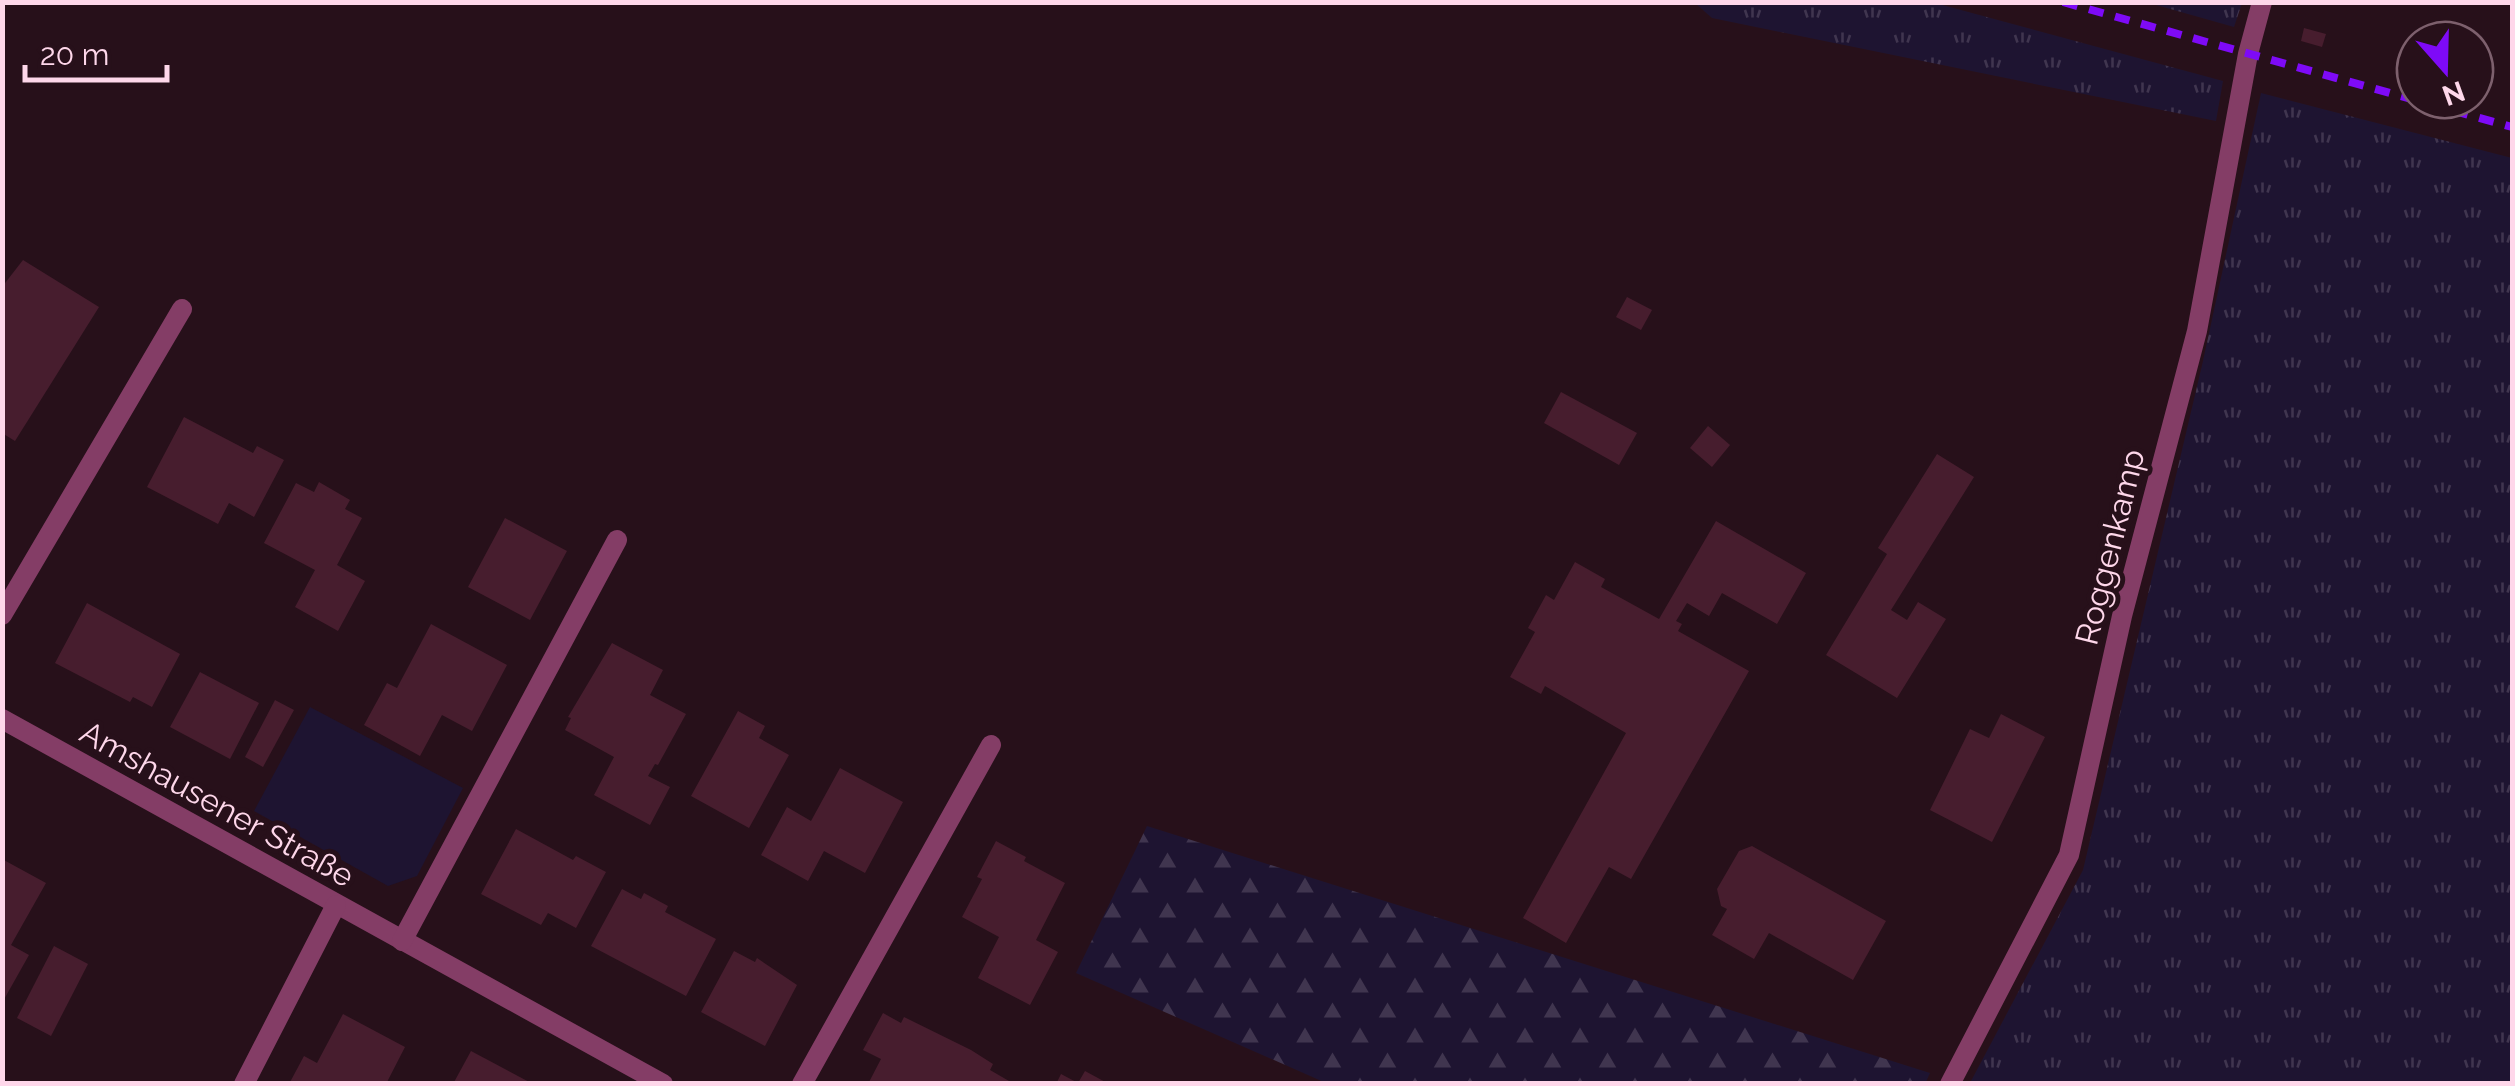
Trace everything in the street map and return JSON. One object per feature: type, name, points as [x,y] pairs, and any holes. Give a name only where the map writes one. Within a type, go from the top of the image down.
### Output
[{"type":"street","name":"Roggenkamp","points":[[1950,1084],[2069,855],[2122,616],[2197,331],[2248,54],[2262,2]]},
{"type":"street","points":[[2,616],[182,309]]},
{"type":"street","points":[[402,941],[617,540]]},
{"type":"street","name":"Amshausener Straße","points":[[2,719],[664,1084]]},
{"type":"street","points":[[802,1084],[991,745]]},
{"type":"street","points":[[244,1084],[336,904]]},
{"type":"green space","points":[[2242,2],[2234,27],[2149,3]]},
{"type":"green space","points":[[1695,3],[1935,3],[2223,81],[2216,121],[1712,18]]},
{"type":"green space","points":[[2261,93],[2512,158],[2512,1083],[1970,1083],[2083,870],[2203,361]]},
{"type":"green space","points":[[310,707],[463,788],[417,876],[388,886],[254,811]]},
{"type":"green space","points":[[1147,826],[1930,1073],[1925,1084],[1326,1083],[1076,973]]},
{"type":"building","points":[[2304,28],[2326,34],[2322,47],[2301,41]]},
{"type":"building","points":[[23,260],[99,307],[15,441],[2,433],[2,287]]},
{"type":"building","points":[[1627,297],[1652,310],[1641,330],[1616,317]]},
{"type":"building","points":[[1561,392],[1637,433],[1619,465],[1544,423]]},
{"type":"building","points":[[184,417],[253,453],[257,446],[284,460],[254,517],[229,503],[218,524],[147,487]]},
{"type":"building","points":[[1708,426],[1730,445],[1712,467],[1690,448]]},
{"type":"building","points":[[1937,454],[1974,477],[1891,610],[1907,620],[1918,602],[1946,619],[1897,698],[1826,655],[1887,554],[1878,548]]},
{"type":"building","points":[[319,482],[350,500],[345,509],[362,518],[337,565],[365,581],[338,631],[295,607],[315,570],[264,543],[296,483],[314,492]]},
{"type":"building","points":[[505,518],[567,551],[530,620],[468,587]]},
{"type":"building","points":[[1716,521],[1806,573],[1777,624],[1722,593],[1709,616],[1687,603],[1676,621],[1682,624],[1678,631],[1749,671],[1631,879],[1609,867],[1566,943],[1523,918],[1626,733],[1545,686],[1541,694],[1510,677],[1535,632],[1528,628],[1546,595],[1554,600],[1575,562],[1605,579],[1601,587],[1659,619]]},
{"type":"building","points":[[87,603],[180,654],[152,707],[133,697],[130,702],[55,663]]},
{"type":"building","points":[[431,624],[507,665],[472,731],[442,715],[420,756],[364,725],[387,683],[397,688]]},
{"type":"building","points":[[612,643],[663,670],[650,695],[686,714],[648,776],[670,787],[650,825],[594,795],[614,757],[565,730],[571,718],[568,717]]},
{"type":"building","points":[[200,672],[259,703],[230,759],[170,727]]},
{"type":"building","points":[[275,700],[294,710],[263,767],[245,757]]},
{"type":"building","points":[[738,711],[765,726],[759,738],[789,755],[749,828],[691,796]]},
{"type":"building","points":[[2001,714],[2045,737],[1992,842],[1930,810],[1970,729],[1989,738]]},
{"type":"building","points":[[840,768],[903,802],[865,873],[824,851],[808,881],[761,855],[787,807],[811,821]]},
{"type":"building","points":[[516,829],[573,860],[576,856],[606,872],[576,928],[548,913],[541,925],[481,894]]},
{"type":"building","points":[[996,841],[1065,883],[1036,940],[1058,952],[1030,1005],[978,978],[999,937],[962,917]]},
{"type":"building","points":[[1752,846],[1886,921],[1853,980],[1769,933],[1754,959],[1712,935],[1727,909],[1721,906],[1717,889],[1739,851]]},
{"type":"building","points":[[2,859],[46,883],[11,945],[29,955],[2,1003]]},
{"type":"building","points":[[622,889],[641,899],[644,893],[668,906],[665,912],[716,939],[686,996],[591,946]]},
{"type":"building","points":[[54,946],[88,964],[51,1036],[17,1018]]},
{"type":"building","points":[[734,951],[755,962],[757,958],[797,985],[765,1046],[701,1012]]},
{"type":"building","points":[[883,1013],[901,1023],[904,1017],[971,1050],[993,1064],[990,1070],[1009,1081],[868,1084],[881,1059],[863,1050]]},
{"type":"building","points":[[343,1014],[405,1047],[386,1084],[289,1084],[304,1056],[317,1063]]},
{"type":"building","points":[[471,1051],[533,1084],[453,1084]]},
{"type":"building","points":[[1085,1071],[1109,1084],[1056,1084],[1061,1074],[1078,1083]]},
{"type":"railway","points":[[2063,2],[2512,127]]}]
